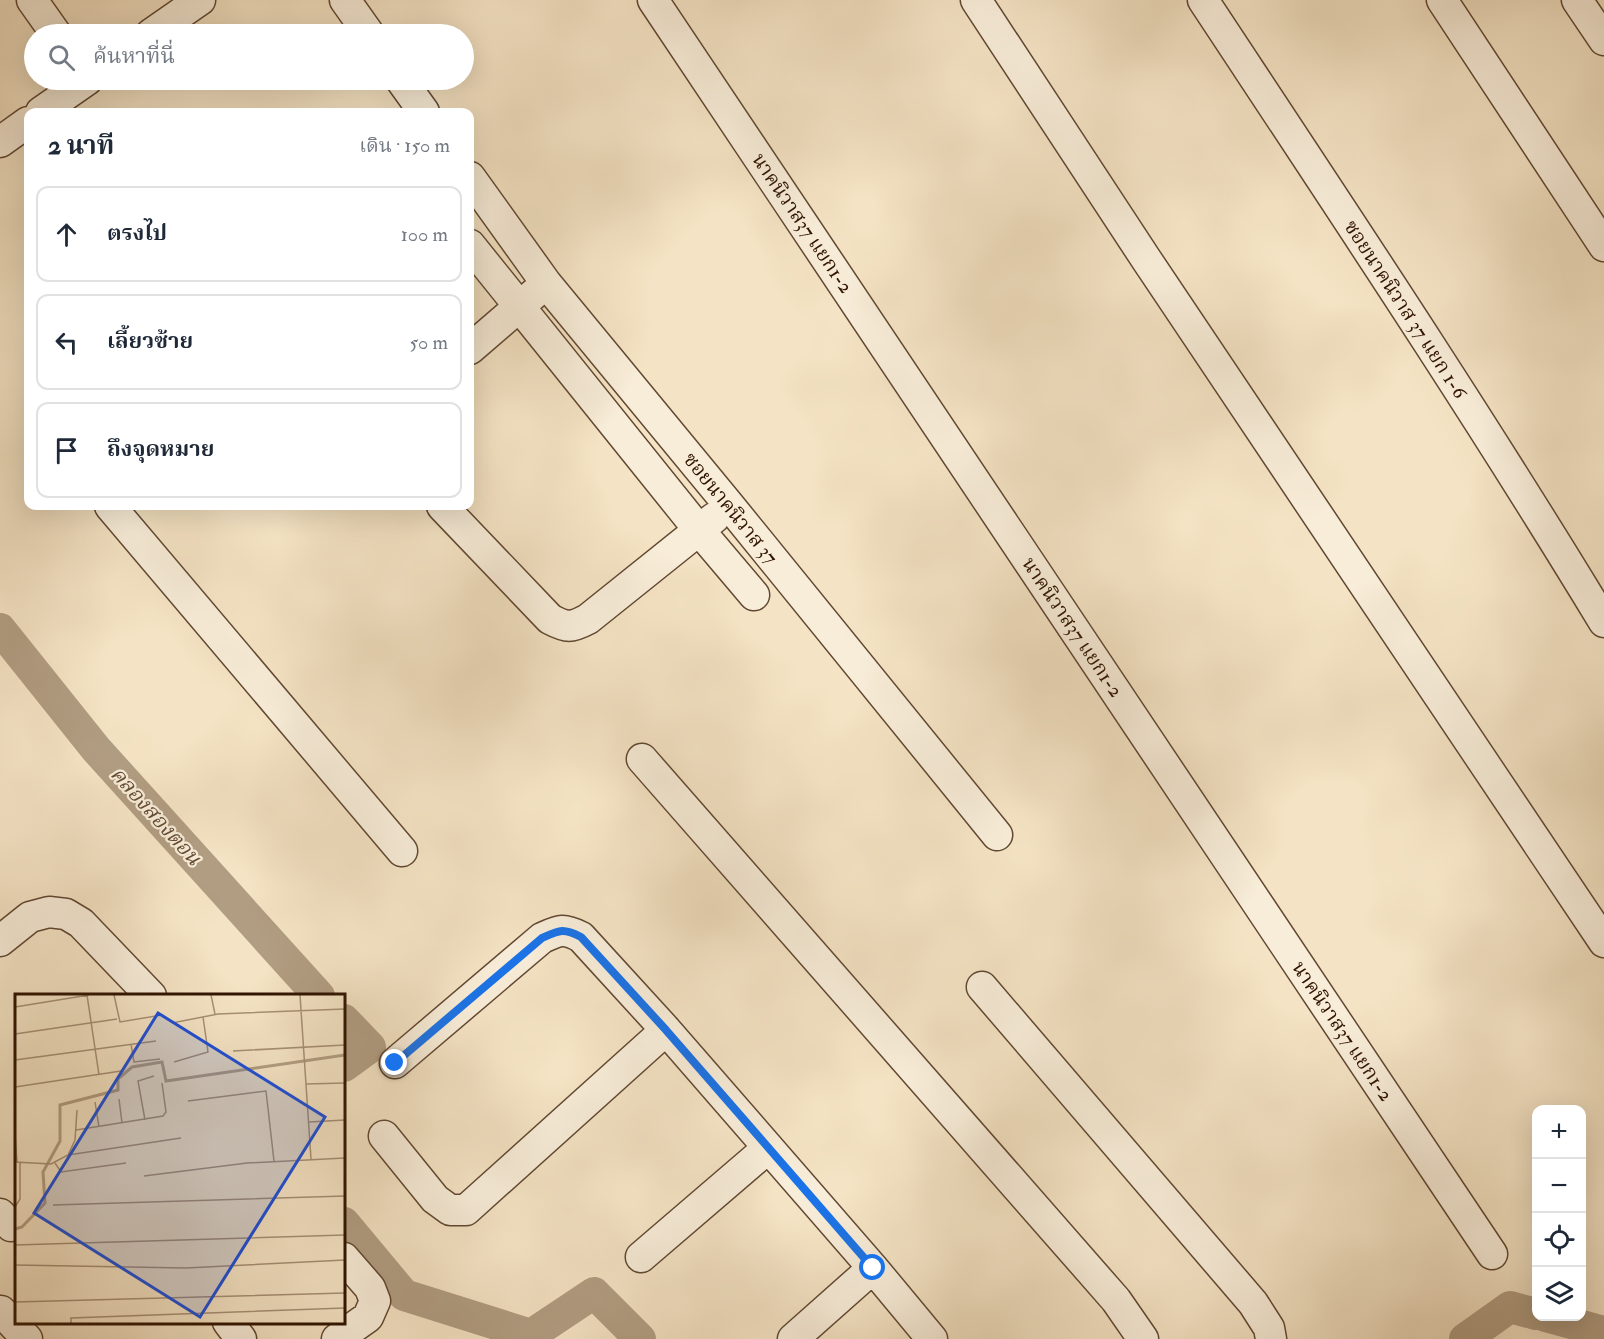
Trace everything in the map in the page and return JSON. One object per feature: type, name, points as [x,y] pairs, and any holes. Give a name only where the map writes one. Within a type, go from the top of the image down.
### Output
[{"type":"street","points":[[32,0],[49,24]]},
{"type":"street","points":[[165,24],[200,0]]},
{"type":"street","points":[[345,0],[362,24]]},
{"type":"street","name":"นาคนิวาส37 แยก1-2","points":[[653,0],[1492,1254]]},
{"type":"street","points":[[976,0],[1604,942]]},
{"type":"street","name":"ซอยนาคนิวาส 37 แยก 1-6","points":[[1203,0],[1376,261],[1521,487],[1604,622]]},
{"type":"street","points":[[1443,0],[1604,246]]},
{"type":"street","points":[[1576,0],[1604,40]]},
{"type":"street","points":[[47,108],[73,90]]},
{"type":"street","points":[[408,90],[421,108]]},
{"type":"street","points":[[0,142],[24,125]]},
{"type":"street","name":"ซอยนาคนิวาส 37","points":[[474,183],[546,283],[997,835]]},
{"type":"street","points":[[474,250],[754,595]]},
{"type":"street","points":[[474,346],[546,283]]},
{"type":"street","points":[[446,510],[550,619],[563,626],[576,626],[588,619],[729,505]]},
{"type":"street","points":[[114,510],[402,851]]},
{"type":"street","points":[[642,759],[1116,1300],[1143,1339]]},
{"type":"street","points":[[0,941],[30,917],[49,912],[66,914],[81,923],[149,994]]},
{"type":"street","points":[[395,1063],[542,938],[560,930],[581,937],[666,1030],[932,1339]]},
{"type":"street","points":[[982,987],[1253,1303],[1269,1328],[1271,1339]]},
{"type":"street","points":[[384,1136],[435,1199],[450,1210],[466,1210],[666,1030]]},
{"type":"street","points":[[641,1257],[768,1148]]},
{"type":"street","points":[[337,1339],[368,1317],[375,1301],[370,1288],[345,1259]]},
{"type":"street","points":[[793,1339],[873,1268]]},
{"type":"street","points":[[1,1311],[27,1339]]},
{"type":"street","points":[[229,1324],[242,1339]]},
{"type":"waterway","name":"คลองสองตอน","points":[[0,629],[96,749],[317,994]]},
{"type":"waterway","name":"คลองสองตอน","points":[[345,1021],[370,1047],[345,1065]]},
{"type":"waterway","name":"คลองสองตอน","points":[[345,1224],[404,1295],[531,1335],[594,1293],[640,1339]]},
{"type":"waterway","name":"คลองสองตอน","points":[[1465,1339],[1510,1307],[1532,1313]]},
{"type":"waterway","name":"คลองสองตอน","points":[[1564,1321],[1604,1332]]},
{"type":"route","points":[[395,1063],[542,938],[560,930],[568,931],[581,937],[666,1030],[873,1268]]}]
